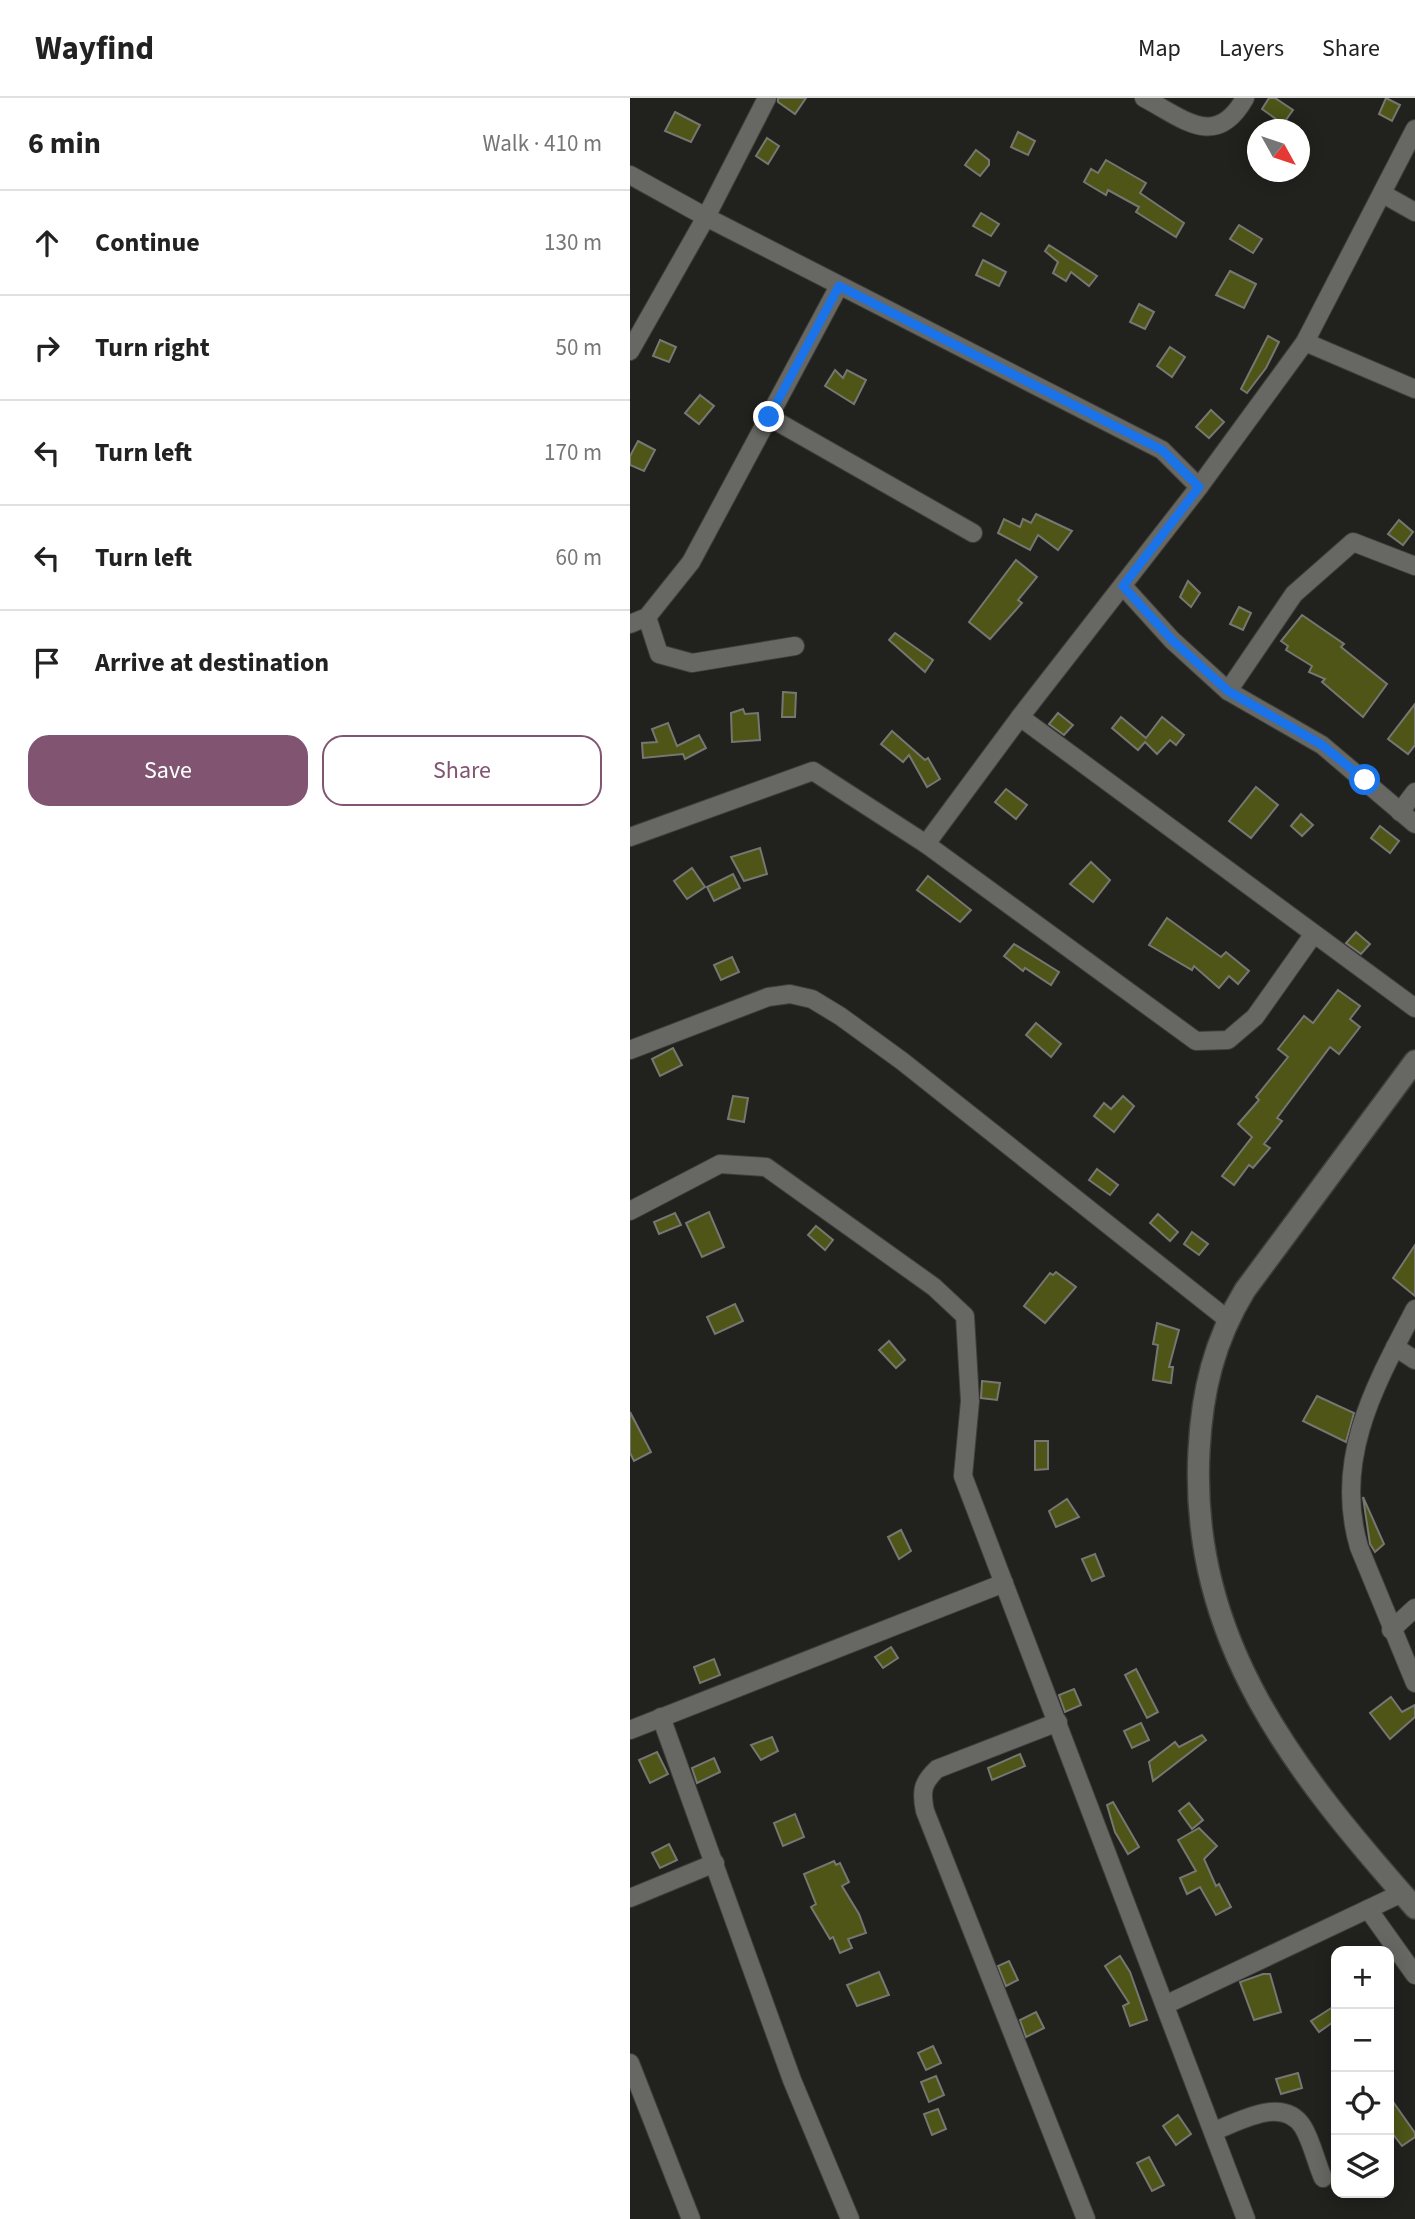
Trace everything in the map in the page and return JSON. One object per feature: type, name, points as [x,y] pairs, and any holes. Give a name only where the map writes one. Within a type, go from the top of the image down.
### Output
[{"type":"street","points":[[630,351],[706,217],[767,98]]},
{"type":"street","points":[[1144,98],[1202,128],[1218,127],[1236,114],[1245,98]]},
{"type":"street","points":[[926,844],[1020,717],[1199,487],[1306,342],[1415,129]]},
{"type":"street","points":[[630,175],[839,286],[1162,450],[1199,487]]},
{"type":"street","points":[[1384,194],[1415,212]]},
{"type":"street","points":[[630,624],[647,617],[691,562],[839,286]]},
{"type":"street","points":[[1306,342],[1415,389]]},
{"type":"street","points":[[769,417],[973,533]]},
{"type":"street","points":[[1228,691],[1294,594],[1353,541],[1415,566]]},
{"type":"street","points":[[1123,586],[1172,640],[1228,691],[1322,745],[1415,824]]},
{"type":"street","points":[[647,617],[659,654],[692,663],[795,646]]},
{"type":"street","points":[[1020,717],[1415,1008]]},
{"type":"street","points":[[630,837],[813,771],[926,844],[1196,1041],[1228,1040],[1255,1017],[1313,935]]},
{"type":"street","points":[[1400,812],[1415,792]]},
{"type":"street","points":[[630,1050],[768,997],[790,994],[812,999],[902,1061],[1227,1319]]},
{"type":"street","points":[[1165,2005],[1368,1909],[1409,1901],[1309,1782],[1253,1693],[1210,1583],[1196,1494],[1200,1432],[1212,1358],[1227,1319],[1245,1290],[1415,1061]]},
{"type":"street","points":[[630,1211],[720,1164],[766,1167],[934,1287],[965,1316],[970,1401],[963,1476],[1246,2219]]},
{"type":"street","points":[[1415,1309],[1374,1386],[1349,1488],[1353,1528],[1391,1630],[1415,1683]]},
{"type":"street","points":[[1395,1347],[1415,1360]]},
{"type":"street","points":[[630,1730],[1004,1583]]},
{"type":"street","points":[[1391,1630],[1415,1608]]},
{"type":"street","points":[[661,1717],[792,2080],[850,2219]]},
{"type":"street","points":[[1058,1722],[937,1769],[927,1778],[922,1793],[940,1850],[994,1979],[1086,2219]]},
{"type":"street","points":[[630,1898],[715,1863]]},
{"type":"street","points":[[1368,1909],[1415,1975]]},
{"type":"street","points":[[630,2063],[691,2219]]},
{"type":"street","points":[[1214,2131],[1265,2112],[1283,2112],[1302,2125],[1322,2178]]},
{"type":"building","points":[[778,98],[806,98],[795,114],[778,102]]},
{"type":"building","points":[[1269,98],[1275,98],[1293,110],[1287,119],[1276,119],[1262,109]]},
{"type":"building","points":[[1386,98],[1400,105],[1392,121],[1379,114]]},
{"type":"building","points":[[675,112],[700,125],[691,142],[665,131]]},
{"type":"building","points":[[1018,132],[1035,141],[1028,155],[1011,147]]},
{"type":"building","points":[[767,138],[779,146],[768,164],[756,156]]},
{"type":"building","points":[[976,150],[989,160],[989,165],[980,176],[965,165]]},
{"type":"building","points":[[1106,160],[1146,183],[1140,193],[1184,223],[1176,237],[1136,212],[1139,207],[1108,190],[1106,195],[1084,182],[1091,169],[1098,173]]},
{"type":"building","points":[[981,213],[999,224],[991,236],[973,226]]},
{"type":"building","points":[[1239,225],[1262,239],[1253,253],[1230,239]]},
{"type":"building","points":[[1049,245],[1097,276],[1089,286],[1071,272],[1066,281],[1053,273],[1058,262],[1045,251]]},
{"type":"building","points":[[983,260],[1006,272],[999,286],[976,275]]},
{"type":"building","points":[[1230,271],[1256,284],[1244,308],[1216,295]]},
{"type":"building","points":[[1139,304],[1154,312],[1145,329],[1130,322]]},
{"type":"building","points":[[1268,336],[1279,342],[1266,368],[1247,393],[1241,389]]},
{"type":"building","points":[[660,340],[676,347],[669,362],[653,356]]},
{"type":"building","points":[[1170,347],[1185,357],[1172,377],[1157,366]]},
{"type":"building","points":[[835,370],[843,378],[847,370],[866,380],[854,404],[825,386]]},
{"type":"building","points":[[700,395],[714,406],[699,424],[685,413]]},
{"type":"building","points":[[1211,410],[1224,422],[1209,438],[1196,427]]},
{"type":"building","points":[[638,441],[655,450],[644,471],[630,465],[630,456]]},
{"type":"building","points":[[1036,514],[1072,531],[1058,550],[1038,535],[1030,550],[998,533],[1004,519],[1020,527],[1023,519],[1031,523]]},
{"type":"building","points":[[1399,520],[1413,532],[1403,545],[1388,534]]},
{"type":"building","points":[[1016,560],[1037,577],[1018,600],[1022,603],[990,639],[969,622]]},
{"type":"building","points":[[1188,581],[1200,593],[1191,607],[1180,597]]},
{"type":"building","points":[[1239,607],[1251,613],[1243,630],[1230,624]]},
{"type":"building","points":[[1302,615],[1344,644],[1341,647],[1387,684],[1363,717],[1322,682],[1325,679],[1309,672],[1312,666],[1286,650],[1288,646],[1281,641]]},
{"type":"building","points":[[895,633],[933,660],[925,672],[889,640]]},
{"type":"building","points":[[783,692],[796,693],[795,717],[782,717]]},
{"type":"building","points":[[1415,704],[1415,745],[1408,754],[1388,739]]},
{"type":"building","points":[[743,709],[745,714],[758,713],[760,740],[732,742],[731,713]]},
{"type":"building","points":[[1058,713],[1073,725],[1064,735],[1049,724]]},
{"type":"building","points":[[1121,717],[1146,738],[1162,717],[1184,735],[1176,745],[1170,740],[1157,754],[1145,742],[1138,750],[1112,728]]},
{"type":"building","points":[[668,723],[677,746],[699,735],[706,748],[685,759],[683,754],[643,758],[642,743],[657,742],[652,729]]},
{"type":"building","points":[[892,731],[925,760],[928,758],[940,779],[927,787],[909,755],[903,762],[881,744]]},
{"type":"building","points":[[1256,787],[1278,805],[1251,838],[1229,821]]},
{"type":"building","points":[[1006,789],[1027,805],[1016,819],[995,802]]},
{"type":"building","points":[[1301,814],[1313,825],[1302,836],[1291,826]]},
{"type":"building","points":[[1380,826],[1399,841],[1390,853],[1371,838]]},
{"type":"building","points":[[760,848],[767,874],[744,881],[731,857]]},
{"type":"building","points":[[1091,862],[1110,880],[1093,902],[1070,884]]},
{"type":"building","points":[[692,868],[705,887],[687,899],[674,881]]},
{"type":"building","points":[[733,874],[740,888],[714,901],[707,887]]},
{"type":"building","points":[[928,876],[971,910],[960,922],[917,890]]},
{"type":"building","points":[[1167,918],[1221,957],[1226,952],[1249,971],[1238,984],[1229,976],[1219,988],[1194,966],[1192,970],[1149,945]]},
{"type":"building","points":[[1356,932],[1370,944],[1361,954],[1346,943]]},
{"type":"building","points":[[1014,944],[1059,972],[1051,985],[1025,968],[1023,971],[1004,956]]},
{"type":"building","points":[[732,957],[739,972],[721,980],[714,965]]},
{"type":"building","points":[[1338,990],[1360,1006],[1350,1019],[1360,1027],[1339,1054],[1330,1047],[1277,1118],[1282,1121],[1264,1144],[1270,1148],[1253,1168],[1249,1165],[1234,1185],[1222,1176],[1252,1137],[1238,1124],[1259,1100],[1256,1097],[1288,1057],[1278,1049],[1304,1016],[1313,1023]]},
{"type":"building","points":[[1036,1023],[1061,1044],[1051,1057],[1026,1035]]},
{"type":"building","points":[[673,1048],[682,1065],[660,1076],[652,1059]]},
{"type":"building","points":[[733,1096],[748,1098],[744,1122],[728,1119]]},
{"type":"building","points":[[1123,1096],[1134,1106],[1114,1132],[1094,1116],[1104,1103],[1111,1109]]},
{"type":"building","points":[[1097,1169],[1118,1185],[1110,1195],[1089,1180]]},
{"type":"building","points":[[709,1212],[724,1247],[702,1257],[686,1223]]},
{"type":"building","points":[[675,1213],[681,1225],[659,1234],[654,1222]]},
{"type":"building","points":[[1158,1214],[1178,1232],[1170,1241],[1150,1223]]},
{"type":"building","points":[[816,1226],[833,1240],[825,1250],[808,1235]]},
{"type":"building","points":[[1192,1232],[1208,1244],[1199,1255],[1184,1244]]},
{"type":"building","points":[[1415,1245],[1415,1296],[1393,1278]]},
{"type":"building","points":[[1056,1272],[1076,1287],[1045,1323],[1024,1306],[1050,1273],[1053,1275]]},
{"type":"building","points":[[735,1304],[743,1321],[715,1334],[707,1317]]},
{"type":"building","points":[[1157,1323],[1179,1330],[1169,1367],[1173,1367],[1171,1383],[1153,1380],[1158,1345],[1153,1344]]},
{"type":"building","points":[[889,1341],[905,1360],[896,1368],[879,1350]]},
{"type":"building","points":[[982,1381],[1000,1383],[997,1400],[981,1398]]},
{"type":"building","points":[[1317,1396],[1354,1413],[1346,1442],[1303,1421]]},
{"type":"building","points":[[630,1412],[651,1452],[634,1461],[630,1453]]},
{"type":"building","points":[[1035,1441],[1048,1441],[1048,1469],[1035,1470]]},
{"type":"building","points":[[1363,1497],[1384,1544],[1375,1552],[1370,1544]]},
{"type":"building","points":[[1067,1499],[1079,1517],[1056,1527],[1049,1511]]},
{"type":"building","points":[[901,1530],[911,1551],[899,1559],[888,1537]]},
{"type":"building","points":[[1095,1554],[1104,1576],[1092,1581],[1082,1559]]},
{"type":"building","points":[[891,1647],[898,1658],[883,1668],[875,1657]]},
{"type":"building","points":[[714,1659],[720,1675],[700,1683],[694,1667]]},
{"type":"building","points":[[1136,1669],[1158,1712],[1147,1718],[1125,1675]]},
{"type":"building","points":[[1074,1689],[1081,1705],[1065,1712],[1059,1695]]},
{"type":"building","points":[[1391,1697],[1402,1712],[1415,1705],[1415,1717],[1390,1739],[1370,1713]]},
{"type":"building","points":[[1141,1723],[1149,1740],[1132,1748],[1124,1731]]},
{"type":"building","points":[[1202,1735],[1206,1740],[1153,1781],[1149,1762],[1175,1742],[1179,1747]]},
{"type":"building","points":[[772,1737],[778,1751],[761,1760],[751,1745]]},
{"type":"building","points":[[657,1752],[668,1774],[650,1783],[639,1760]]},
{"type":"building","points":[[1020,1754],[1025,1766],[992,1780],[988,1768]]},
{"type":"building","points":[[714,1758],[720,1772],[697,1783],[692,1768]]},
{"type":"building","points":[[1113,1802],[1139,1847],[1128,1854],[1115,1832],[1107,1805]]},
{"type":"building","points":[[1189,1803],[1203,1820],[1192,1829],[1179,1811]]},
{"type":"building","points":[[795,1814],[804,1837],[783,1846],[774,1823]]},
{"type":"building","points":[[1199,1828],[1217,1846],[1204,1859],[1216,1886],[1219,1884],[1231,1907],[1216,1915],[1200,1887],[1187,1894],[1180,1878],[1196,1871],[1178,1840]]},
{"type":"building","points":[[669,1844],[677,1860],[660,1868],[652,1853]]},
{"type":"building","points":[[834,1861],[836,1865],[840,1863],[849,1882],[842,1886],[859,1914],[866,1933],[848,1939],[852,1948],[840,1953],[833,1937],[830,1939],[811,1907],[816,1904],[804,1874]]},
{"type":"building","points":[[1120,1956],[1130,1972],[1147,2020],[1130,2026],[1123,2006],[1129,2003],[1105,1966]]},
{"type":"building","points":[[1009,1961],[1018,1980],[1006,1986],[998,1966]]},
{"type":"building","points":[[879,1972],[889,1995],[857,2006],[847,1985]]},
{"type":"building","points":[[1270,1974],[1281,2012],[1254,2020],[1240,1982]]},
{"type":"building","points":[[1331,2008],[1331,2024],[1319,2032],[1311,2021]]},
{"type":"building","points":[[1036,2012],[1044,2028],[1026,2037],[1020,2020]]},
{"type":"building","points":[[933,2046],[941,2063],[926,2070],[918,2053]]},
{"type":"building","points":[[1298,2073],[1302,2088],[1281,2094],[1276,2079]]},
{"type":"building","points":[[936,2076],[944,2095],[929,2102],[921,2082]]},
{"type":"building","points":[[1394,2103],[1415,2133],[1415,2137],[1402,2146],[1394,2136]]},
{"type":"building","points":[[938,2109],[946,2129],[932,2135],[924,2114]]},
{"type":"building","points":[[1178,2115],[1191,2134],[1176,2145],[1163,2126]]},
{"type":"building","points":[[1149,2157],[1164,2185],[1152,2191],[1137,2163]]},
{"type":"route","points":[[769,417],[839,286],[1162,450],[1199,487],[1123,586],[1172,640],[1228,691],[1322,745],[1365,780]]}]
